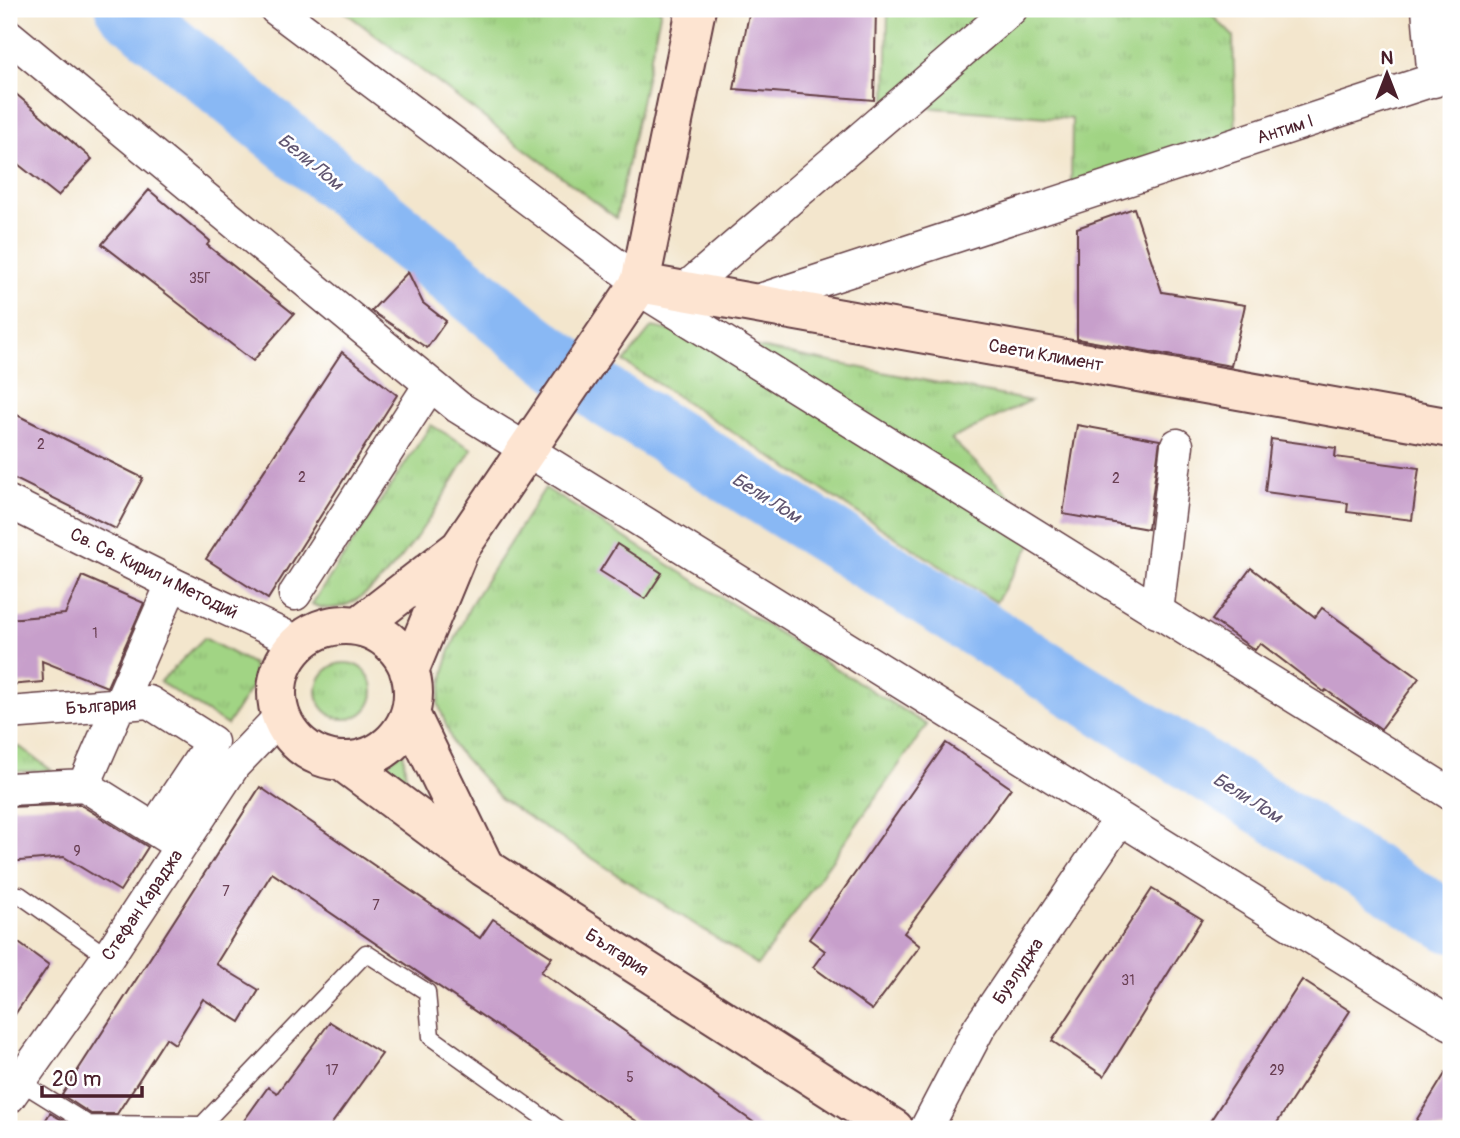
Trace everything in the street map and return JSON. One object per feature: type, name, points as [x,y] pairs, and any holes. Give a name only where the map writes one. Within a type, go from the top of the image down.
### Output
[{"type":"street","points":[[275,9],[638,285],[1451,794]]},
{"type":"street","points":[[409,671],[460,548],[638,285],[696,9]]},
{"type":"street","points":[[683,291],[1010,9]]},
{"type":"street","points":[[1428,9],[1443,77]]},
{"type":"street","points":[[9,36],[430,385],[527,450],[1451,1024]]},
{"type":"street","name":"Антим I","points":[[754,302],[1443,77]]},
{"type":"street","name":"Свети Климент","points":[[638,285],[754,302],[1451,428]]},
{"type":"street","points":[[295,594],[430,385]]},
{"type":"street","points":[[1157,612],[1177,445]]},
{"type":"street","name":"Св. Св. Кирил и Методий","points":[[9,502],[172,584],[300,643]]},
{"type":"street","points":[[359,626],[460,548]]},
{"type":"street","points":[[83,785],[172,584]]},
{"type":"street","points":[[359,626],[381,634],[399,651],[409,671],[413,692],[410,714],[400,734],[384,749],[364,759],[343,762],[325,760],[308,752],[296,742],[279,717],[279,678],[287,658],[300,643],[327,627],[359,626]]},
{"type":"street","name":"България","points":[[9,713],[149,702],[239,760]]},
{"type":"street","points":[[410,714],[484,867]]},
{"type":"street","name":"Стефан Караджа","points":[[14,1089],[108,957],[239,760],[279,717]]},
{"type":"street","points":[[154,829],[212,742]]},
{"type":"street","name":"България","points":[[343,762],[484,867],[894,1129]]},
{"type":"street","points":[[9,789],[83,785],[181,845]]},
{"type":"street","name":"Бузлуджа","points":[[926,1129],[979,1028],[1120,819]]},
{"type":"lane","points":[[9,896],[20,895],[108,957]]},
{"type":"lane","points":[[14,1089],[88,1124],[202,1125],[366,953],[427,992],[431,1037],[559,1129]]},
{"type":"green space","points":[[341,9],[661,9],[616,218]]},
{"type":"green space","points":[[888,9],[1206,9],[1233,36],[1236,137],[1071,187],[1072,119],[886,104]]},
{"type":"green space","points":[[652,327],[1030,401],[951,439],[1042,527],[996,602],[624,362]]},
{"type":"green space","points":[[431,425],[472,449],[426,524],[382,579],[358,599],[335,608],[312,604]]},
{"type":"green space","points":[[545,488],[927,725],[758,965],[502,800],[454,747],[438,703],[448,655],[471,604]]},
{"type":"green space","points":[[204,638],[253,664],[255,681],[227,725],[160,682]]},
{"type":"green space","points":[[345,663],[356,665],[365,671],[371,680],[371,702],[365,711],[356,717],[345,719],[334,717],[325,711],[319,702],[317,691],[319,680],[325,671],[334,665]]},
{"type":"green space","points":[[9,747],[20,747],[51,770],[9,772]]},
{"type":"green space","points":[[403,750],[407,786],[429,819],[372,777]]},
{"type":"building","points":[[750,9],[876,9],[874,100],[734,89]]},
{"type":"building","points":[[9,88],[92,159],[58,196],[9,157]]},
{"type":"building","points":[[149,190],[210,241],[207,245],[294,314],[253,361],[102,244]]},
{"type":"building","points":[[1134,208],[1162,292],[1245,305],[1231,366],[1077,339],[1077,228]]},
{"type":"building","points":[[408,272],[423,303],[446,321],[427,348],[371,311]]},
{"type":"building","points":[[342,352],[397,395],[268,599],[206,559]]},
{"type":"building","points":[[9,411],[143,478],[116,529],[9,476]]},
{"type":"building","points":[[1077,425],[1160,440],[1148,529],[1063,514]]},
{"type":"building","points":[[1271,439],[1336,448],[1335,457],[1419,468],[1412,520],[1347,512],[1348,503],[1265,492]]},
{"type":"building","points":[[617,544],[662,573],[645,599],[600,571]]},
{"type":"building","points":[[1251,568],[1315,617],[1322,608],[1419,678],[1381,729],[1326,690],[1324,692],[1260,643],[1255,650],[1212,620]]},
{"type":"building","points":[[82,576],[144,603],[107,687],[42,661],[43,682],[9,685],[9,619],[65,614]]},
{"type":"building","points":[[946,743],[1011,788],[904,933],[920,946],[872,1010],[813,967],[825,951],[809,939]]},
{"type":"building","points":[[260,787],[480,938],[493,919],[552,957],[541,972],[763,1129],[648,1129],[272,873],[216,964],[259,990],[240,1022],[203,999],[175,1044],[166,1038],[117,1114],[91,1114],[62,1095]]},
{"type":"building","points":[[79,804],[148,847],[120,891],[64,857],[9,862],[9,807]]},
{"type":"building","points":[[1152,889],[1202,919],[1104,1076],[1052,1041]]},
{"type":"building","points":[[9,936],[49,965],[9,1023]]},
{"type":"building","points":[[1302,980],[1350,1011],[1273,1129],[1205,1129]]},
{"type":"building","points":[[330,1022],[382,1054],[328,1129],[238,1129],[268,1087],[277,1093]]},
{"type":"building","points":[[1451,1064],[1451,1129],[1411,1129]]},
{"type":"building","points":[[50,1113],[77,1129],[40,1129]]},
{"type":"waterway","name":"Бели Лом","points":[[126,9],[530,340],[608,398],[1451,923]]}]
